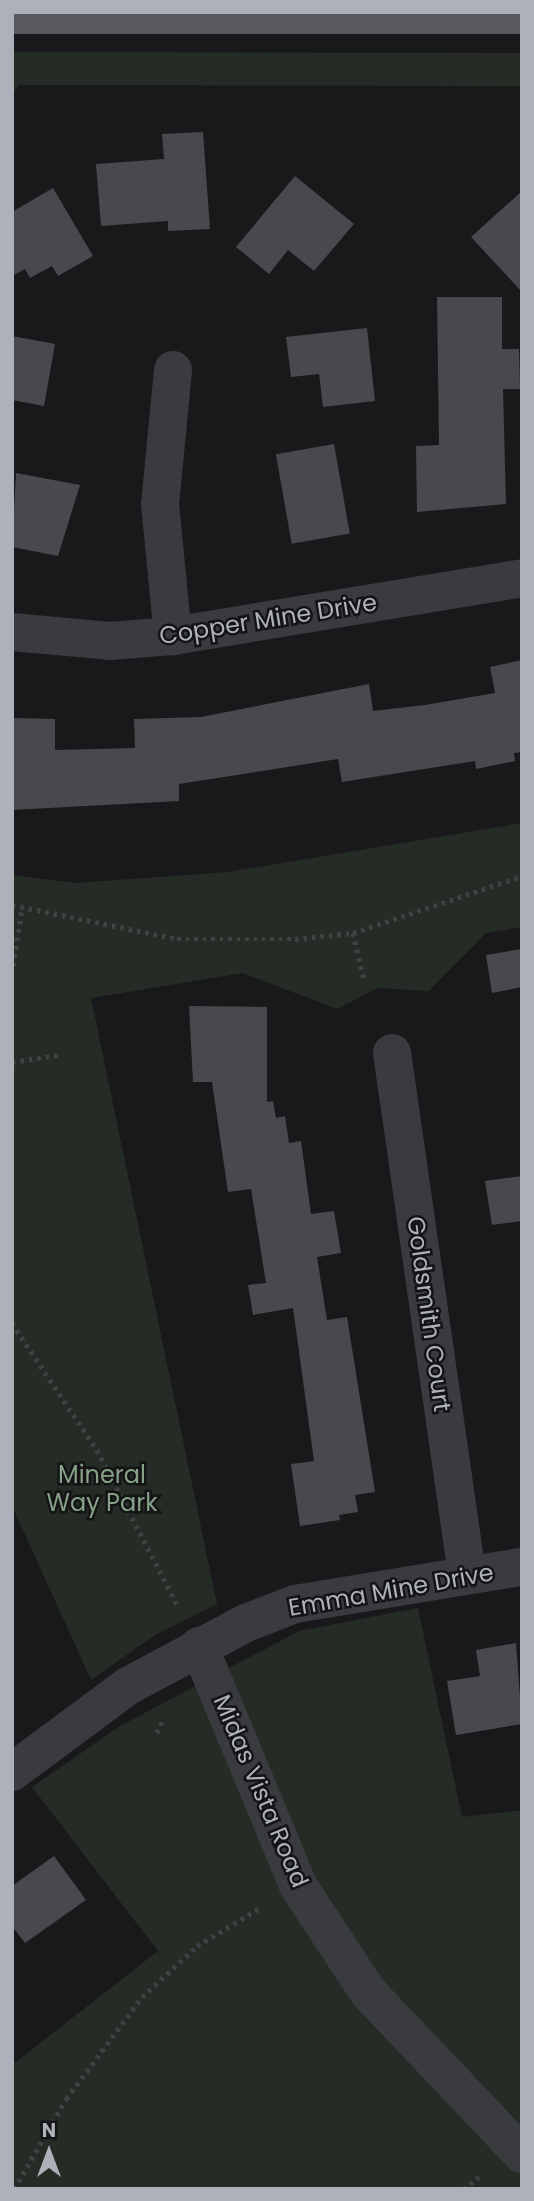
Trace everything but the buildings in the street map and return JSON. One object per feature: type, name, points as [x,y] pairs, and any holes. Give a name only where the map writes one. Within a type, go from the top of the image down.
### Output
[{"type":"main road","points":[[12,16],[522,15]]},
{"type":"street","points":[[173,370],[160,504],[173,636]]},
{"type":"street","name":"Copper Mine Drive","points":[[12,632],[110,641],[173,636],[522,578]]},
{"type":"street","name":"Goldsmith Court","points":[[392,1053],[467,1574]]},
{"type":"street","name":"Emma Mine Drive","points":[[12,1772],[128,1686],[199,1646],[295,1604],[522,1567]]},
{"type":"street","name":"Midas Vista Road","points":[[199,1646],[299,1886],[368,1992],[522,2154]]},
{"type":"path","points":[[12,905],[177,939],[353,933],[522,876]]},
{"type":"path","points":[[13,966],[22,907]]},
{"type":"path","points":[[353,933],[364,979]]},
{"type":"path","points":[[12,1062],[59,1055]]},
{"type":"path","points":[[12,1323],[97,1450],[178,1608]]},
{"type":"path","points":[[157,1733],[163,1719]]},
{"type":"path","points":[[14,2189],[66,2099],[142,1997],[197,1946],[258,1909]]},
{"type":"path","points":[[463,2189],[479,2177]]},
{"type":"green space","points":[[12,52],[522,53],[522,86],[20,85],[12,92]]},
{"type":"green space","name":"Mineral Way Park","points":[[522,823],[522,927],[486,933],[429,991],[378,988],[337,1009],[243,973],[91,998],[217,1604],[155,1635],[91,1680],[12,1506],[12,875],[76,883],[228,872]]},
{"type":"green space","points":[[418,1608],[462,1817],[522,1810],[522,2189],[12,2189],[12,2065],[158,1951],[32,1787],[120,1726],[299,1631]]}]
